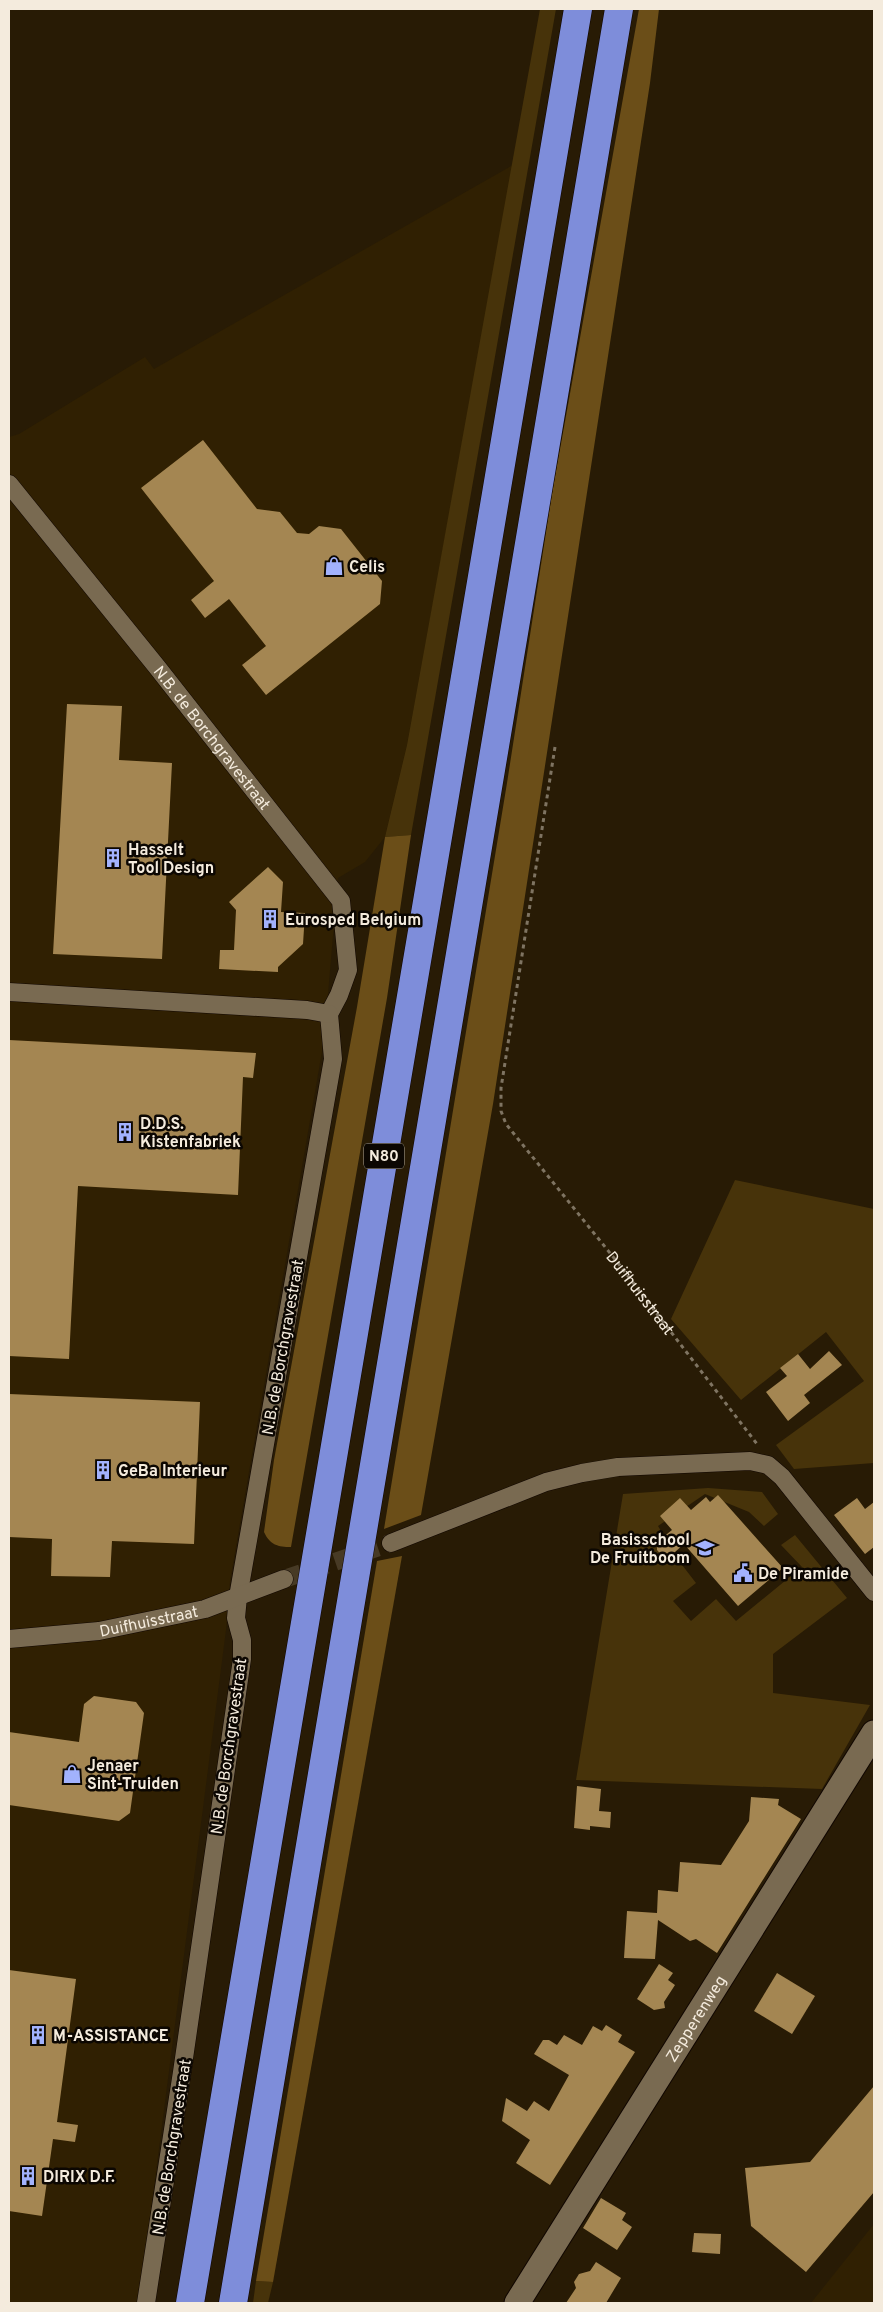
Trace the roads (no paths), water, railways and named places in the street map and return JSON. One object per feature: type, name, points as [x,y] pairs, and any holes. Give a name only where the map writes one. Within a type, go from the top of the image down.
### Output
[{"type":"highway","name":"N80","points":[[190,2303],[578,9]]},
{"type":"highway","name":"N80","points":[[233,2303],[619,9]]},
{"type":"street","name":"N.B. de Borchgravestraat","points":[[9,484],[157,667],[341,902],[344,914],[348,970],[339,995],[329,1014],[333,1059],[238,1596],[236,1618],[242,1640],[242,1659],[182,2072],[146,2303]]},
{"type":"street","points":[[9,992],[308,1010],[329,1014]]},
{"type":"street","points":[[391,1543],[546,1482],[582,1472],[618,1467],[741,1461],[768,1465],[782,1477],[874,1592]]},
{"type":"street","name":"Duifhuisstraat","points":[[9,1640],[99,1631],[205,1609],[284,1579]]},
{"type":"street","name":"Zepperenweg","points":[[517,2303],[874,1734]]},
{"type":"tunnel","points":[[284,1579],[391,1543]]},
{"type":"place","name":"Celis","points":[[334,566]]},
{"type":"place","name":"Hasselt Tool Design","points":[[113,858]]},
{"type":"place","name":"Eurosped Belgium","points":[[270,919]]},
{"type":"place","name":"D.D.S. Kistenfabriek","points":[[125,1132]]},
{"type":"place","name":"GeBa Interieur","points":[[103,1470]]},
{"type":"place","name":"Basisschool De Fruitboom","points":[[705,1548]]},
{"type":"place","name":"De Piramide","points":[[743,1573]]},
{"type":"place","name":"Jenaer Sint-Truiden","points":[[72,1774]]},
{"type":"place","name":"M-ASSISTANCE","points":[[38,2035]]},
{"type":"place","name":"DIRIX D.F.","points":[[28,2176]]}]
